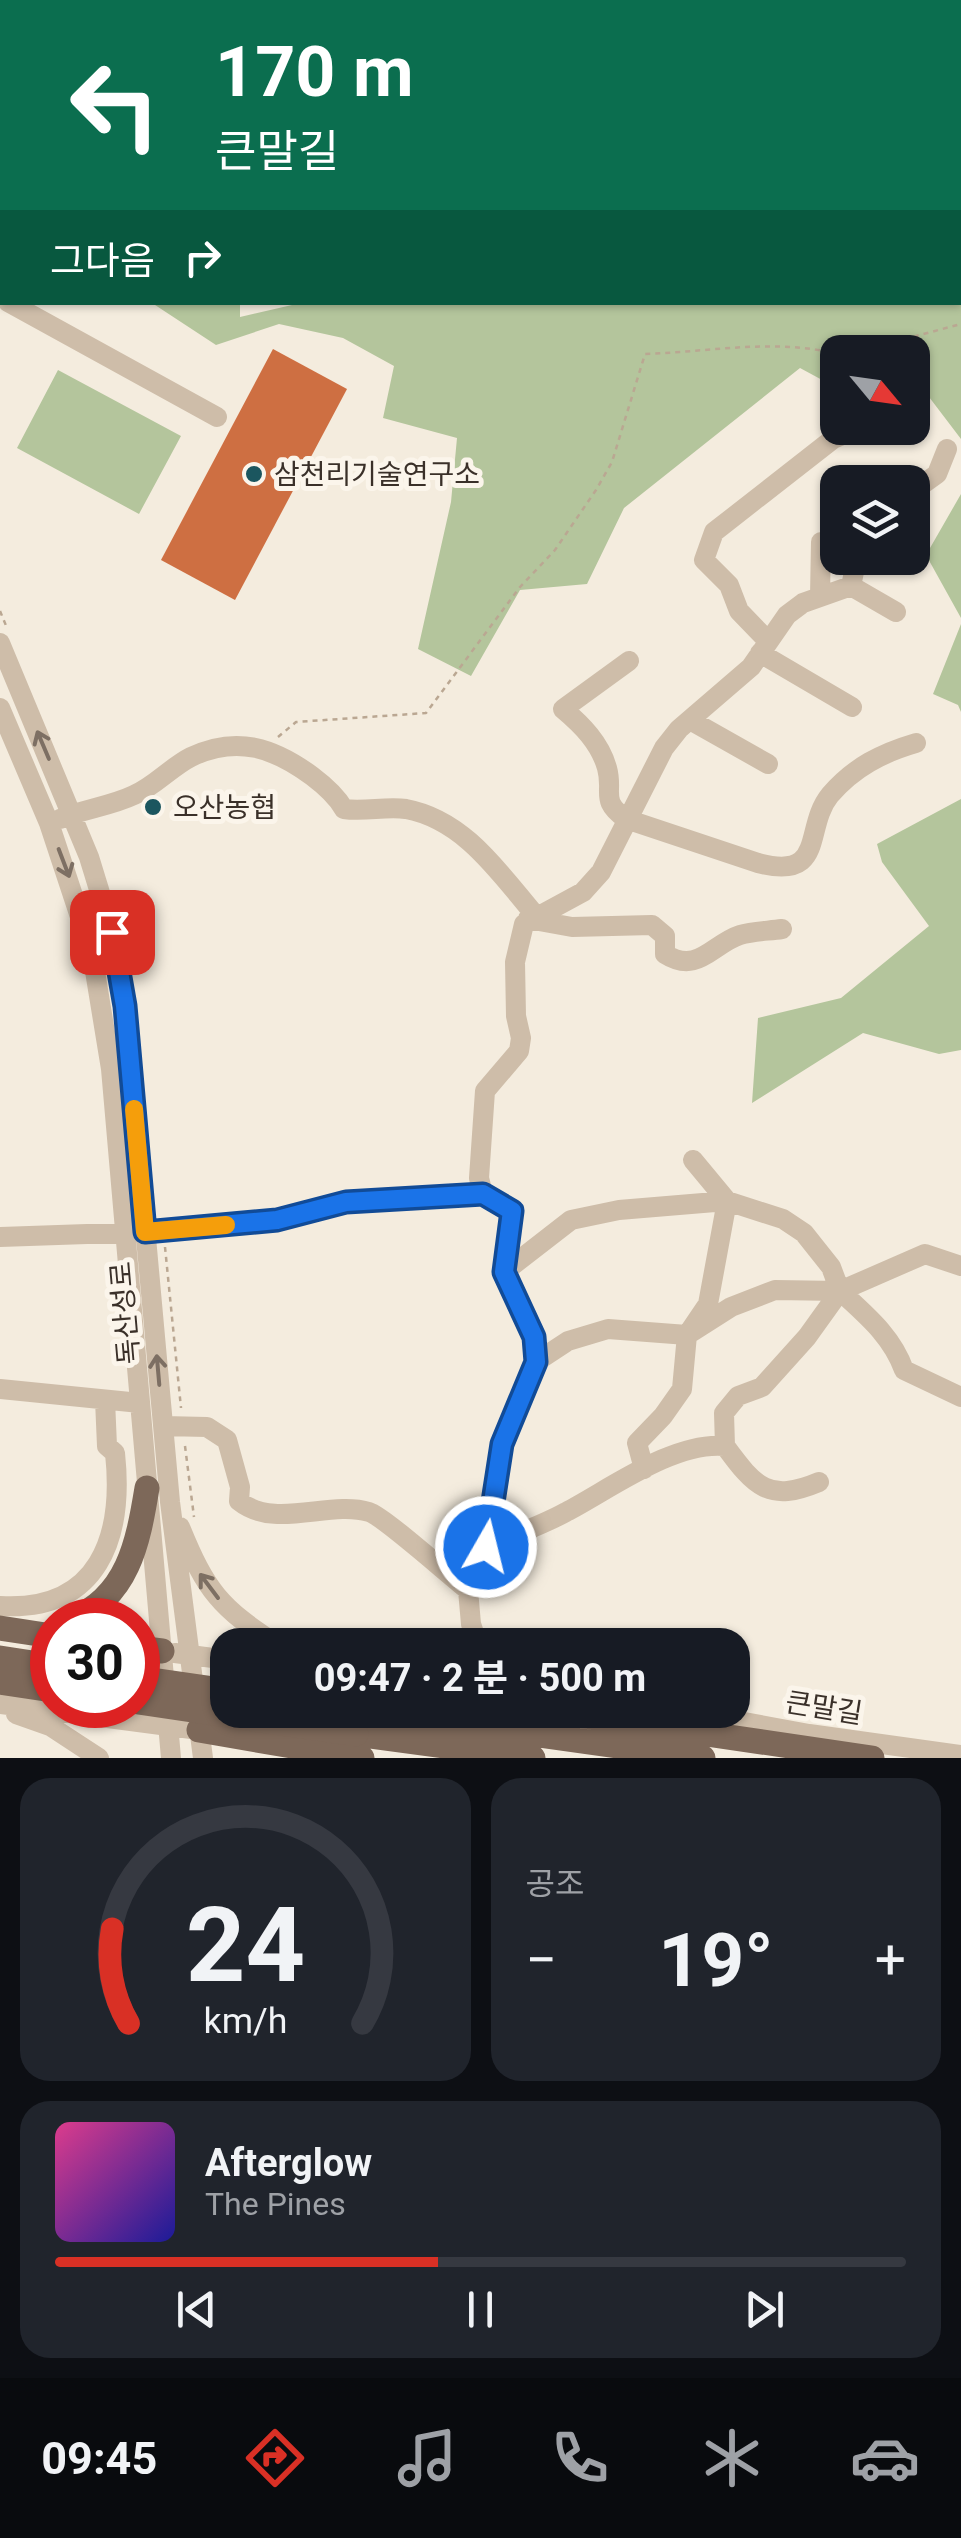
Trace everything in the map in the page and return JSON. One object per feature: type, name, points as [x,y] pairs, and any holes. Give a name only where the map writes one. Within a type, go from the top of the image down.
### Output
[{"type":"main road","points":[[108,1598],[123,1577],[158,1495]]},
{"type":"main road","points":[[5,1683],[30,1674]]},
{"type":"main road","points":[[160,1681],[210,1688]]},
{"type":"main road","points":[[5,1683],[30,1687]]},
{"type":"main road","points":[[160,1705],[533,1758]]},
{"type":"main road","points":[[490,1728],[703,1758]]},
{"type":"main road","points":[[666,1728],[872,1758]]},
{"type":"main road","points":[[199,1730],[360,1734]]},
{"type":"street","points":[[13,305],[217,417]]},
{"type":"street","points":[[825,445],[714,532],[704,560],[729,586],[738,610],[764,646],[852,707]]},
{"type":"street","points":[[930,478],[936,474],[947,448]]},
{"type":"street","points":[[820,596],[821,575]]},
{"type":"street","points":[[851,586],[854,575]]},
{"type":"street","points":[[483,1194],[479,1178],[485,1091],[518,1050],[521,1038],[514,962],[532,917],[583,892],[601,872],[664,748],[690,720],[728,690],[786,615],[820,596],[851,586],[896,612]]},
{"type":"street","name":"독산성로","points":[[0,643],[73,814],[112,932],[118,969],[135,1233],[140,1404],[188,1654],[203,1758]]},
{"type":"street","points":[[629,661],[563,709],[598,747],[609,773],[607,794],[614,810],[626,819],[775,868],[801,863],[808,855],[827,798],[857,770],[883,752],[916,743]]},
{"type":"street","name":"독산성로","points":[[0,708],[49,823],[92,953],[163,1426],[153,1598]]},
{"type":"street","points":[[690,720],[768,764]]},
{"type":"street","points":[[49,823],[128,798],[150,788],[187,758],[212,749],[237,745],[266,748],[285,756],[318,781],[344,808],[410,810],[447,825],[500,869],[532,917],[572,927],[652,926],[665,936],[665,954],[684,961],[698,961],[737,936],[782,929]]},
{"type":"street","points":[[693,1160],[727,1201]]},
{"type":"street","points":[[0,1238],[135,1233],[277,1220],[346,1202],[483,1194],[512,1211],[504,1272],[534,1337],[536,1362],[502,1444],[486,1547],[468,1590],[472,1628]]},
{"type":"street","points":[[504,1272],[571,1220],[619,1210],[727,1201],[783,1218],[804,1233],[831,1266],[840,1291],[875,1323],[897,1351],[904,1370],[956,1387]]},
{"type":"street","points":[[644,1469],[637,1443],[664,1416],[682,1388],[686,1335],[708,1304],[727,1201]]},
{"type":"street","points":[[536,1362],[568,1341],[608,1329],[686,1335],[731,1307],[774,1290],[840,1291],[924,1254],[961,1266]]},
{"type":"street","points":[[819,1482],[793,1493],[776,1494],[752,1481],[725,1446],[724,1414],[738,1396],[762,1387],[807,1337],[840,1291]]},
{"type":"street","points":[[0,1390],[140,1404]]},
{"type":"street","points":[[0,1606],[36,1606],[78,1587],[102,1557],[118,1508],[119,1487],[115,1453],[108,1446],[105,1400]]},
{"type":"street","points":[[163,1426],[207,1427],[227,1440],[240,1487],[238,1501],[248,1509],[280,1514],[368,1511],[387,1522],[399,1536],[468,1590]]},
{"type":"street","points":[[486,1547],[562,1514],[644,1469],[710,1444],[725,1446]]},
{"type":"street","points":[[158,1495],[197,1570],[231,1615],[251,1628]]},
{"type":"street","points":[[160,1650],[210,1657]]},
{"type":"street","points":[[5,1683],[166,1726],[199,1730]]},
{"type":"street","points":[[5,1683],[50,1726],[99,1758]]},
{"type":"street","name":"독산성로","points":[[160,1697],[171,1758]]},
{"type":"street","name":"큰말길","points":[[750,1728],[961,1755]]},
{"type":"path","points":[[920,335],[961,324]]},
{"type":"path","points":[[266,748],[296,722],[426,712],[588,503],[612,462],[645,354],[716,352],[758,345],[820,350]]},
{"type":"green space","points":[[155,305],[240,305],[240,317],[292,305],[961,305],[961,439],[930,398],[930,335],[820,335],[820,379],[800,368],[624,508],[587,584],[520,590],[471,676],[418,649],[451,502],[457,438],[383,418],[394,366],[343,338],[279,324],[216,345]]},
{"type":"green space","points":[[58,370],[181,436],[139,514],[17,448]]},
{"type":"green space","points":[[961,494],[961,618],[930,562],[930,548]]},
{"type":"green space","points":[[961,624],[961,712],[958,705],[933,694]]},
{"type":"green space","points":[[961,799],[961,1050],[939,1054],[863,1033],[752,1103],[758,1018],[841,998],[929,926],[882,862],[877,844]]},
{"type":"building","name":"삼천리기술연구소","points":[[273,349],[347,389],[235,600],[161,560]]},
{"type":"slow traffic","points":[[134,1109],[145,1232],[226,1225]]},
{"type":"place","name":"삼천리기술연구소","points":[[254,474]]},
{"type":"place","name":"오산농협","points":[[153,807]]},
{"type":"route","points":[[112,932],[125,1006],[145,1232],[277,1220],[346,1202],[483,1194],[500,1200],[512,1211],[504,1272],[534,1337],[536,1362],[502,1444],[486,1547]]}]
